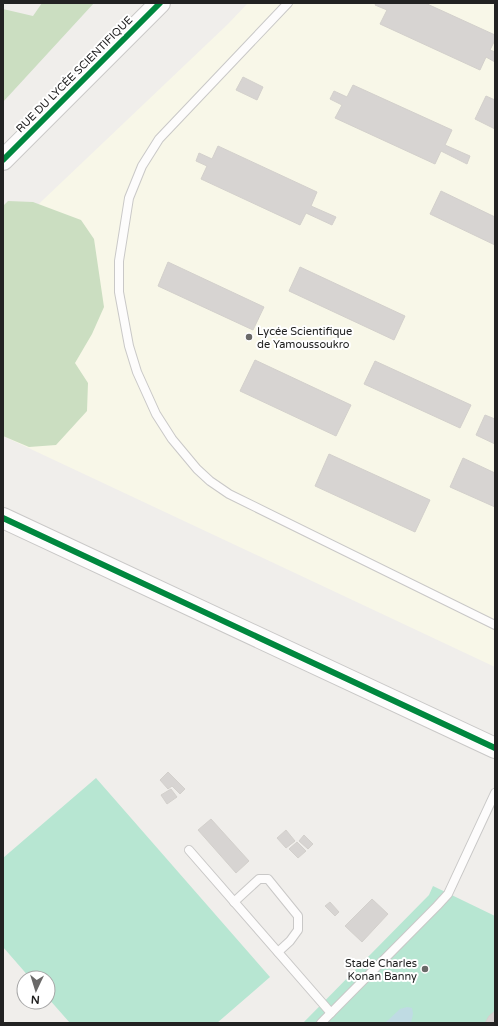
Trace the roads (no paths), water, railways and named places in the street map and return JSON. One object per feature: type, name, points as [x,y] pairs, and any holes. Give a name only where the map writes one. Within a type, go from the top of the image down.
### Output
[{"type":"street","name":"RUE DU LYCÉE SCIENTIFIQUE","points":[[3,160],[160,3]]},
{"type":"street","points":[[3,518],[495,748]]},
{"type":"lane","points":[[288,3],[159,139],[142,166],[129,198],[119,261],[119,292],[129,346],[136,372],[156,414],[172,439],[197,469],[210,481],[229,494],[495,625]]},
{"type":"lane","points":[[321,1023],[448,894],[495,793]]},
{"type":"lane","points":[[190,850],[331,1013]]},
{"type":"lane","points":[[234,902],[259,879],[268,879],[298,916],[298,930],[290,941],[278,952]]},
{"type":"water","points":[[407,1007],[412,1008],[413,1014],[411,1023],[385,1023],[400,1009]]},
{"type":"place","name":"Lycée Scientifique de Yamoussoukro","points":[[249,337]]},
{"type":"place","name":"Stade Charles Konan Banny","points":[[425,969]]}]
